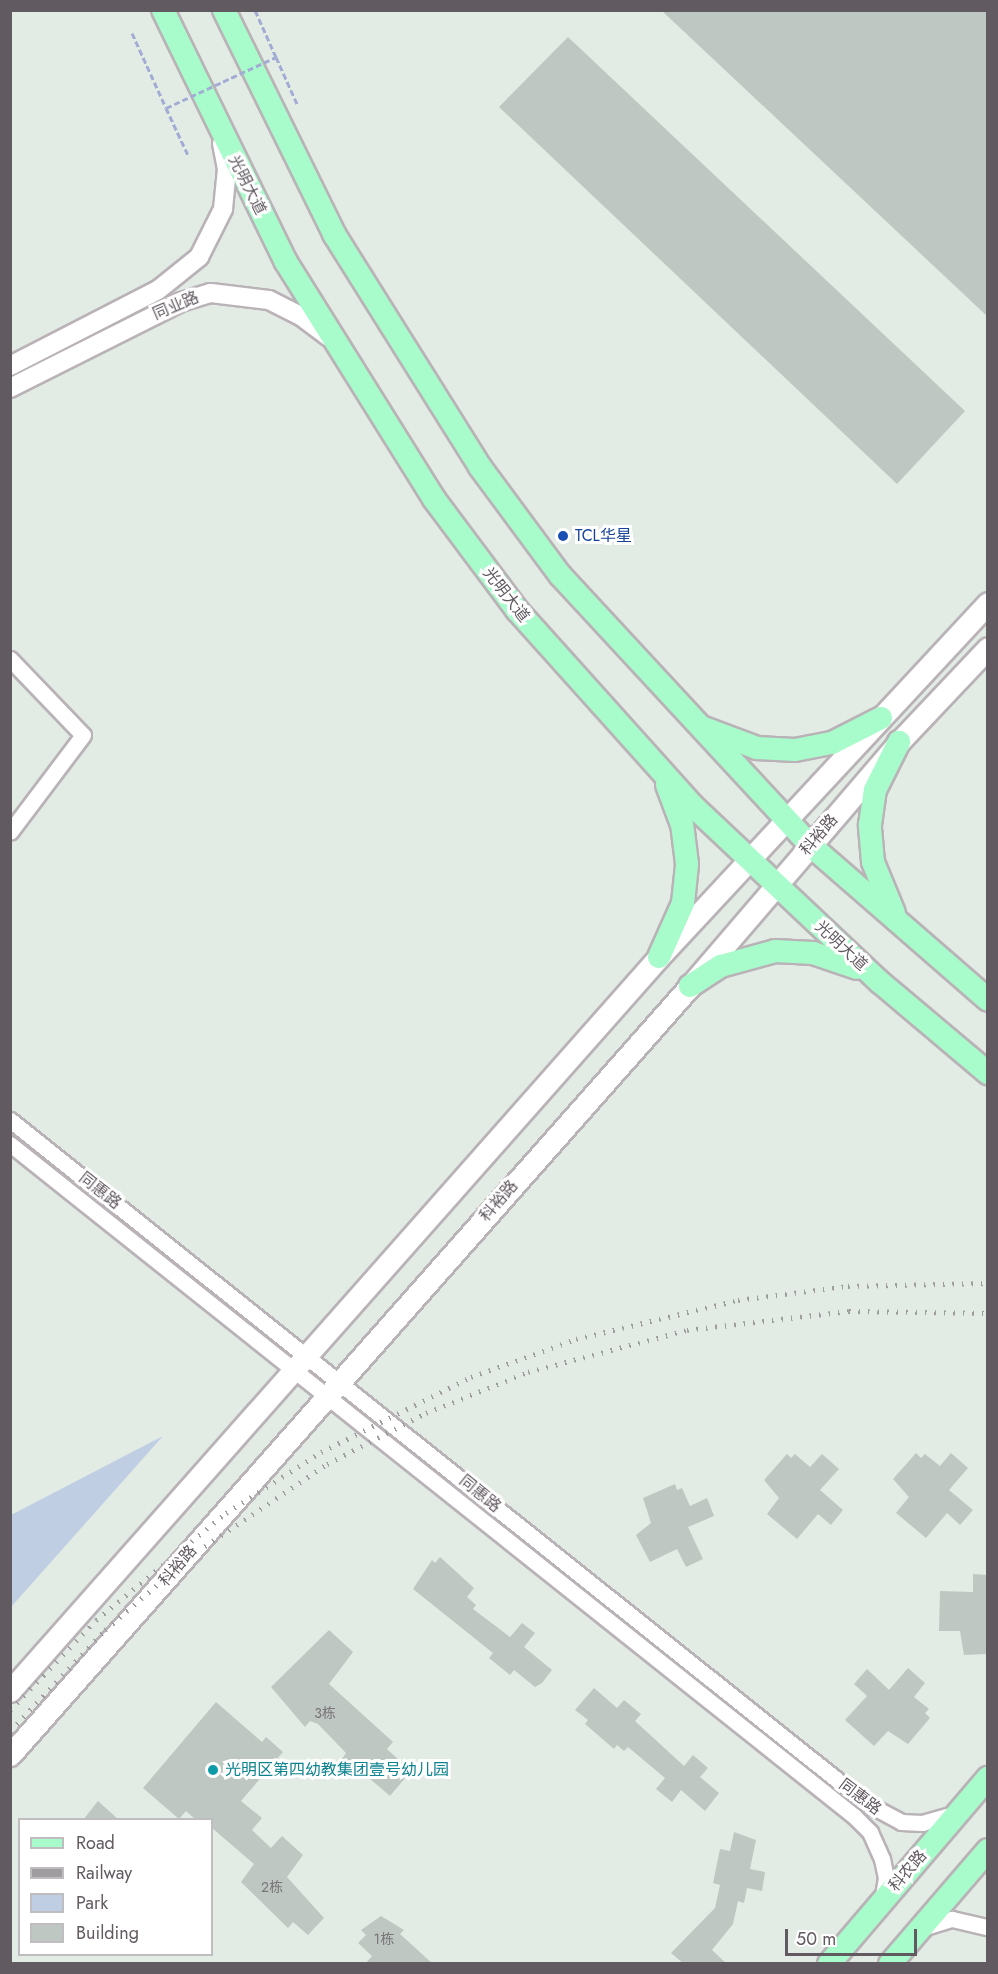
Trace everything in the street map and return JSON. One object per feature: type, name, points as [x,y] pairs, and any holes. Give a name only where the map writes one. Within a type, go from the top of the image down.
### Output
[{"type":"main road","name":"光明大道","points":[[163,10],[217,126],[286,262],[434,499],[517,610],[646,755],[749,859],[881,983],[987,1073]]},
{"type":"main road","points":[[224,10],[334,234],[480,467],[560,575],[685,715],[810,845],[987,1000]]},
{"type":"main road","name":"科裕路","points":[[10,1691],[658,957],[987,603]]},
{"type":"main road","name":"科裕路","points":[[10,1755],[690,986],[899,742],[987,648]]},
{"type":"main road","points":[[685,715],[719,736],[777,750],[831,743],[880,718]]},
{"type":"main road","points":[[899,742],[875,790],[870,843],[885,896],[917,941]]},
{"type":"main road","points":[[646,755],[668,788],[686,844],[683,903],[658,957]]},
{"type":"main road","points":[[690,986],[721,966],[775,951],[831,957],[881,983]]},
{"type":"main road","name":"科农路","points":[[829,1964],[987,1778]]},
{"type":"main road","points":[[890,1964],[987,1850]]},
{"type":"street","name":"同业路","points":[[10,366],[158,290],[199,257],[217,227],[226,189],[224,151],[217,126]]},
{"type":"street","name":"同业路","points":[[10,388],[181,302],[211,292],[246,294],[278,304],[313,323],[340,350]]},
{"type":"street","points":[[10,659],[83,735],[10,832]]},
{"type":"street","name":"同惠路","points":[[10,1120],[300,1363]]},
{"type":"street","name":"同惠路","points":[[10,1144],[300,1363],[879,1813],[901,1822],[922,1823],[963,1807]]},
{"type":"street","name":"同惠路","points":[[333,1389],[863,1824],[885,1869],[880,1904]]},
{"type":"street","points":[[913,1936],[952,1919],[987,1927]]},
{"type":"path","points":[[255,10],[298,106]]},
{"type":"path","points":[[132,33],[188,155]]},
{"type":"path","points":[[166,108],[276,57]]},
{"type":"green space","points":[[163,1436],[11,1607],[11,1515]]},
{"type":"building","points":[[661,10],[987,10],[987,316]]},
{"type":"building","points":[[568,37],[965,411],[897,484],[499,107]]},
{"type":"building","points":[[916,1453],[921,1458],[925,1454],[940,1466],[951,1453],[968,1468],[949,1490],[973,1510],[960,1525],[947,1513],[926,1538],[896,1513],[909,1497],[893,1479]]},
{"type":"building","points":[[787,1454],[791,1458],[795,1454],[810,1467],[822,1454],[839,1469],[820,1490],[843,1510],[831,1525],[818,1514],[797,1539],[767,1514],[779,1498],[764,1480]]},
{"type":"building","points":[[675,1484],[677,1490],[682,1488],[690,1506],[707,1498],[714,1516],[688,1527],[703,1559],[686,1567],[677,1549],[650,1562],[636,1535],[651,1523],[643,1498]]},
{"type":"building","points":[[440,1557],[474,1588],[467,1597],[476,1605],[473,1609],[510,1637],[522,1623],[535,1633],[524,1647],[552,1670],[542,1683],[535,1687],[514,1670],[510,1675],[489,1658],[493,1653],[413,1589],[432,1560],[435,1563]]},
{"type":"building","points":[[973,1574],[987,1575],[987,1654],[964,1655],[960,1631],[939,1631],[940,1591],[973,1592]]},
{"type":"building","points":[[329,1630],[353,1652],[329,1684],[393,1742],[387,1749],[411,1771],[390,1796],[362,1772],[357,1778],[340,1762],[346,1753],[318,1724],[310,1721],[305,1727],[271,1687]]},
{"type":"building","points":[[908,1668],[925,1683],[914,1697],[929,1709],[925,1713],[930,1718],[908,1744],[888,1731],[874,1746],[845,1720],[867,1696],[854,1684],[867,1669],[889,1690]]},
{"type":"building","points":[[594,1688],[617,1708],[624,1700],[641,1714],[635,1721],[684,1766],[693,1755],[708,1768],[700,1777],[719,1793],[705,1811],[681,1790],[672,1802],[656,1789],[665,1778],[628,1747],[624,1751],[617,1745],[614,1749],[585,1724],[588,1720],[575,1710]]},
{"type":"building","name":"光明区第四幼教集团壹号幼儿园","points":[[216,1702],[262,1742],[266,1737],[283,1752],[241,1801],[262,1818],[252,1830],[271,1848],[282,1836],[303,1855],[287,1877],[324,1918],[308,1935],[293,1922],[288,1928],[241,1882],[254,1864],[213,1829],[213,1818],[194,1818],[186,1811],[178,1818],[143,1788]]},
{"type":"building","points":[[98,1801],[117,1818],[85,1818]]},
{"type":"building","points":[[734,1832],[756,1840],[750,1869],[765,1872],[762,1891],[747,1888],[744,1903],[738,1901],[733,1924],[712,1950],[727,1964],[684,1964],[671,1953],[715,1908],[720,1885],[713,1883],[720,1849],[730,1851]]},
{"type":"building","points":[[381,1916],[404,1930],[400,1934],[433,1964],[365,1964],[372,1956],[358,1943],[366,1935],[361,1930]]},
{"type":"railway","points":[[10,1710],[96,1620],[226,1513],[321,1452],[471,1377],[576,1339],[738,1300],[848,1286],[988,1283]]},
{"type":"railway","points":[[10,1731],[105,1630],[189,1557],[327,1464],[426,1413],[528,1372],[687,1330],[849,1311],[988,1313]]},
{"type":"place","name":"TCL华星","points":[[563,536]]},
{"type":"place","name":"光明区第四幼教集团壹号幼儿园","points":[[213,1770]]}]
